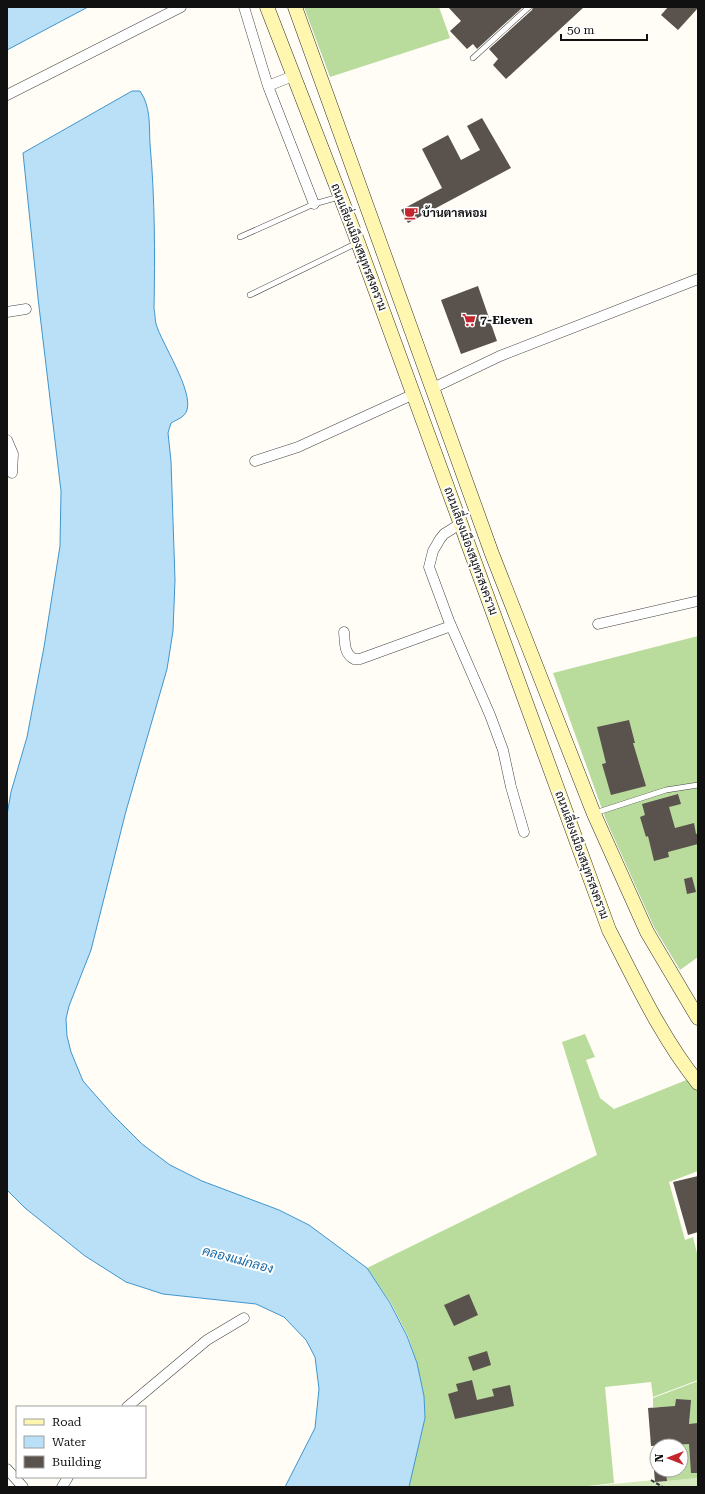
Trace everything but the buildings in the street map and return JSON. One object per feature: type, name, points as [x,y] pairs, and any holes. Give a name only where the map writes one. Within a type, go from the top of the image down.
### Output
[{"type":"main road","name":"ถนนเลี่ยงเมืองสมุทรสงคราม","points":[[267,7],[353,229],[609,930],[645,1000],[684,1067],[698,1084]]},
{"type":"main road","name":"ถนนเลี่ยงเมืองสมุทรสงคราม","points":[[295,7],[492,554],[594,814],[647,932],[698,1018]]},
{"type":"main road","points":[[340,197],[348,203],[353,203],[361,196],[361,188]]},
{"type":"main road","points":[[353,229],[354,221],[358,218],[366,216],[372,218]]},
{"type":"street","points":[[7,95],[181,7]]},
{"type":"street","points":[[244,7],[268,86],[314,204]]},
{"type":"street","points":[[268,86],[293,76]]},
{"type":"street","points":[[432,388],[500,356],[698,279]]},
{"type":"street","points":[[7,312],[26,309]]},
{"type":"street","points":[[255,461],[298,447],[339,430],[414,394]]},
{"type":"street","points":[[7,440],[13,454],[12,473]]},
{"type":"street","points":[[460,524],[444,534],[440,539],[433,551],[429,567],[451,626],[490,715],[502,750],[524,832]]},
{"type":"street","points":[[598,624],[698,601]]},
{"type":"street","points":[[344,632],[345,648],[347,653],[354,659],[360,659],[451,626]]},
{"type":"street","points":[[128,1406],[207,1340],[244,1318]]},
{"type":"street","points":[[7,1469],[23,1487]]},
{"type":"street","points":[[62,1487],[67,1478]]},
{"type":"lane","points":[[473,58],[529,7]]},
{"type":"lane","points":[[240,237],[314,204],[340,197]]},
{"type":"lane","points":[[250,295],[358,243]]},
{"type":"lane","points":[[594,814],[666,790],[698,785]]},
{"type":"path","points":[[651,1480],[663,1487]]},
{"type":"green space","points":[[304,7],[439,7],[450,38],[330,77]]},
{"type":"green space","points":[[698,636],[698,957],[680,970],[654,927],[606,820],[553,673]]},
{"type":"green space","points":[[585,1034],[595,1057],[586,1060],[600,1098],[614,1109],[694,1077],[698,1082],[698,1171],[669,1182],[685,1240],[693,1237],[698,1257],[698,1380],[653,1397],[651,1382],[605,1387],[614,1483],[580,1487],[409,1487],[425,1418],[424,1396],[417,1363],[408,1336],[391,1303],[367,1268],[597,1155],[562,1042]]},
{"type":"green space","points":[[698,1381],[698,1478],[667,1481],[667,1478],[689,1478],[689,1438],[663,1438],[660,1407],[653,1407],[653,1398]]},
{"type":"green space","points":[[698,1478],[698,1487],[582,1487],[654,1480],[655,1482]]},
{"type":"water","points":[[7,7],[88,7],[7,50]]},
{"type":"water","name":"คลองแม่กลอง","points":[[132,91],[140,91],[144,97],[149,116],[154,206],[154,309],[156,324],[186,391],[188,401],[185,414],[181,418],[171,423],[168,433],[171,461],[175,580],[173,631],[167,669],[126,811],[91,950],[69,1006],[66,1019],[67,1036],[71,1052],[83,1081],[112,1114],[142,1144],[170,1165],[202,1181],[279,1210],[309,1225],[367,1268],[390,1303],[407,1336],[417,1363],[424,1396],[425,1418],[409,1487],[285,1487],[315,1428],[319,1389],[315,1357],[306,1340],[284,1317],[256,1304],[163,1294],[126,1282],[85,1256],[25,1208],[7,1190],[7,815],[11,792],[27,737],[44,647],[60,546],[61,491],[38,298],[23,153]]},
{"type":"place","name":"บ้านตาลหอม","points":[[411,213]]},
{"type":"place","name":"7-Eleven","points":[[469,320]]}]
